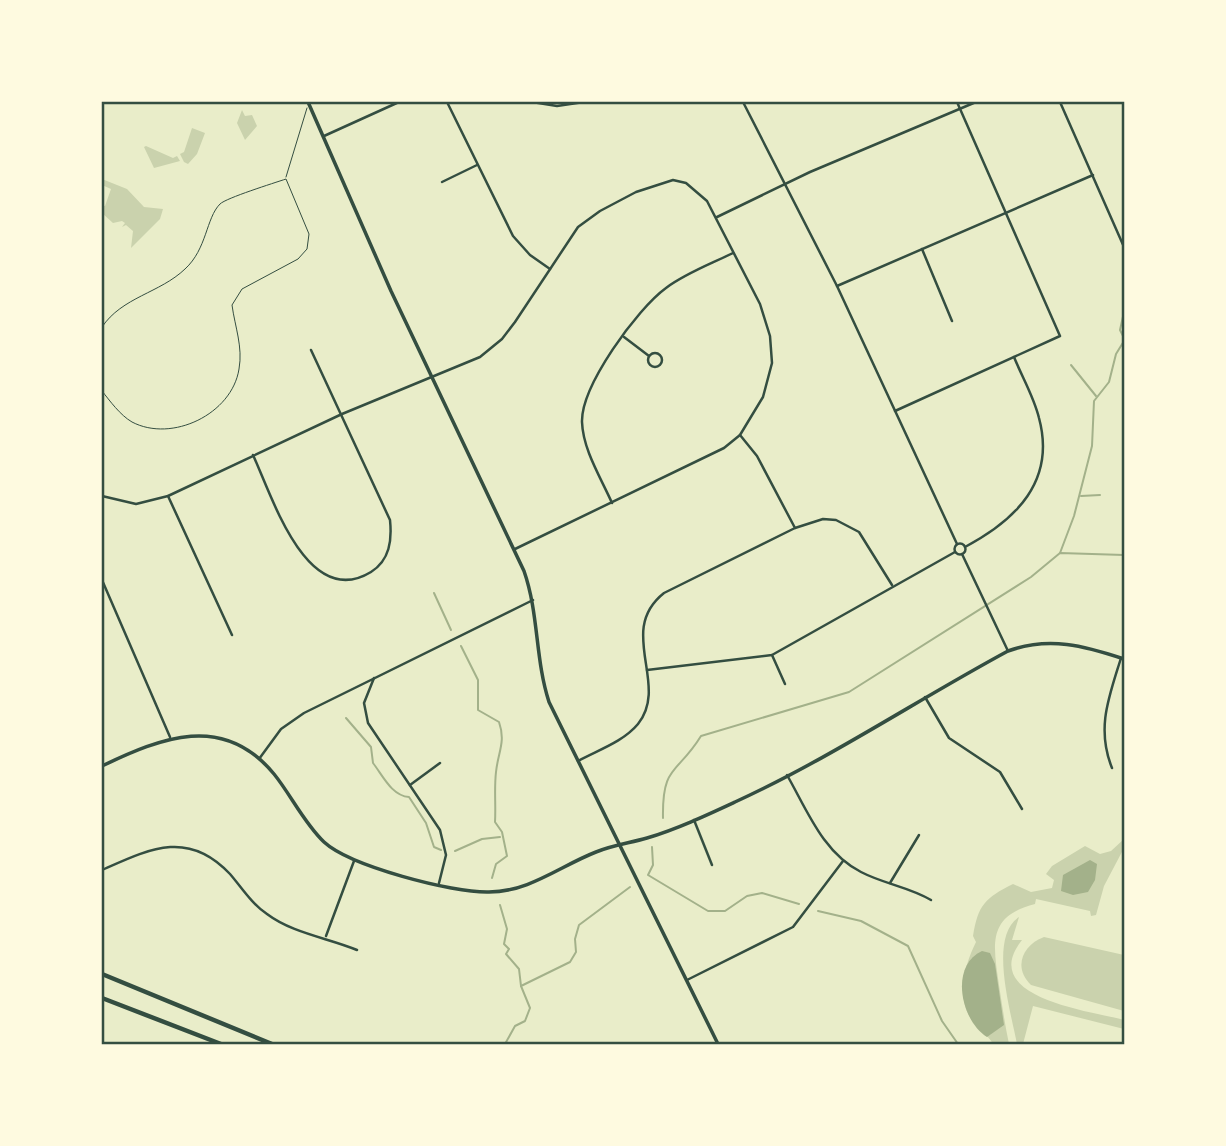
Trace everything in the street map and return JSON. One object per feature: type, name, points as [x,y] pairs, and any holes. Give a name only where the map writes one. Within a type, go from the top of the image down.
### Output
[{"type":"highway","points":[[102,974],[272,1045]]},
{"type":"highway","points":[[102,998],[221,1045]]},
{"type":"main road","points":[[309,102],[391,291],[514,550],[533,600],[543,683],[618,845],[718,1045]]},
{"type":"main road","points":[[102,766],[170,737],[196,735],[221,739],[259,759],[275,775],[324,841],[354,861],[481,892],[514,889],[618,845],[651,837],[694,820],[788,775],[1008,651],[1032,644],[1067,643],[1123,658]]},
{"type":"street","points":[[324,136],[399,102]]},
{"type":"street","points":[[447,102],[513,236],[530,255],[550,269]]},
{"type":"street","points":[[532,102],[557,106],[584,102]]},
{"type":"street","points":[[743,102],[837,286],[957,544],[955,552]]},
{"type":"street","points":[[895,411],[1060,336],[957,102]]},
{"type":"street","points":[[717,218],[786,184],[976,102]]},
{"type":"street","points":[[1060,102],[1125,247]]},
{"type":"street","points":[[442,181],[477,165]]},
{"type":"street","points":[[837,286],[1093,175]]},
{"type":"street","points":[[102,496],[136,503],[168,496],[342,414],[433,378],[492,349],[515,322],[578,227],[594,214],[660,182],[673,180],[686,183],[707,201],[717,218],[768,323],[772,350],[763,397],[740,435],[711,456],[514,550]]},
{"type":"street","points":[[922,248],[953,321]]},
{"type":"street","points":[[612,503],[584,439],[582,411],[588,392],[645,307],[666,287],[733,253]]},
{"type":"street","points":[[624,337],[649,356],[650,365],[661,364],[659,354],[649,356]]},
{"type":"street","points":[[253,455],[293,540],[313,568],[338,579],[358,578],[370,572],[388,552],[391,539],[390,520],[311,350]]},
{"type":"street","points":[[1008,651],[962,554],[965,547],[1012,517],[1036,478],[1042,447],[1040,419],[1014,358]]},
{"type":"street","points":[[740,435],[768,474],[795,528]]},
{"type":"street","points":[[168,496],[232,635]]},
{"type":"street","points":[[578,761],[619,739],[639,722],[649,695],[645,670],[644,618],[654,601],[664,593],[795,528],[823,519],[849,524],[864,536],[892,585]]},
{"type":"street","points":[[957,544],[965,547]]},
{"type":"street","points":[[645,670],[772,655],[892,585],[955,552],[962,554]]},
{"type":"street","points":[[102,580],[170,737]]},
{"type":"street","points":[[259,759],[281,729],[292,720],[533,600]]},
{"type":"street","points":[[772,655],[785,684]]},
{"type":"street","points":[[1112,768],[1105,750],[1103,718],[1123,658]]},
{"type":"street","points":[[374,678],[364,703],[368,723],[445,842],[446,855],[439,883]]},
{"type":"street","points":[[925,697],[948,738],[1000,772],[1022,809]]},
{"type":"street","points":[[410,785],[440,764]]},
{"type":"street","points":[[788,775],[820,834],[843,861],[931,900]]},
{"type":"street","points":[[694,820],[712,865]]},
{"type":"street","points":[[890,884],[919,835]]},
{"type":"street","points":[[102,870],[159,847],[192,849],[222,866],[268,915],[298,930],[326,937],[357,950]]},
{"type":"street","points":[[326,937],[354,861]]},
{"type":"street","points":[[687,981],[793,927],[843,861]]},
{"type":"lane","points":[[102,391],[133,422],[158,428],[189,426],[215,409],[233,387],[239,371],[241,347],[232,305],[243,289],[298,259],[307,249],[309,234],[286,178],[309,102]]},
{"type":"lane","points":[[102,327],[109,316],[128,302],[184,271],[198,254],[211,219],[221,203],[286,178]]},
{"type":"shaded area","points":[[242,110],[245,116],[252,115],[257,126],[245,140],[237,123]]},
{"type":"shaded area","points":[[192,128],[205,133],[197,154],[188,164],[180,154],[184,152]]},
{"type":"shaded area","points":[[144,147],[173,158],[177,156],[180,161],[154,168]]},
{"type":"shaded area","points":[[102,179],[127,189],[144,207],[163,209],[160,219],[131,248],[133,231],[126,225],[122,227],[125,223],[122,221],[113,223],[102,213],[102,205],[105,206],[111,189],[102,185]]},
{"type":"shaded area","points":[[1124,839],[1124,848],[1104,886],[1096,915],[1091,916],[1090,911],[1036,899],[1035,904],[1019,909],[1001,924],[995,945],[995,957],[1009,1044],[993,1044],[968,1014],[963,994],[965,972],[976,942],[973,936],[980,910],[989,898],[1013,884],[1031,892],[1052,888],[1054,880],[1046,874],[1052,866],[1085,846],[1100,854],[1111,851]]},
{"type":"shaded area","points":[[1090,860],[1097,864],[1095,880],[1088,892],[1073,895],[1061,891],[1063,875]]},
{"type":"shaded area","points":[[1019,917],[1012,940],[1022,940],[1012,960],[1014,976],[1026,988],[1044,998],[1124,1020],[1124,1029],[1033,1006],[1023,1044],[1017,1044],[1003,958],[1010,927]]},
{"type":"shaded area","points":[[1044,937],[1124,955],[1124,1011],[1031,985],[1025,978],[1021,964],[1030,945]]},
{"type":"shaded area","points":[[982,951],[990,953],[995,964],[1004,1025],[987,1037],[971,1019],[962,994],[965,969],[972,958]]},
{"type":"waterway","points":[[1124,312],[1120,330],[1124,338]]},
{"type":"waterway","points":[[1060,553],[1074,516],[1092,446],[1094,401],[1109,382],[1116,354],[1124,341]]},
{"type":"waterway","points":[[1071,365],[1096,396]]},
{"type":"waterway","points":[[1081,496],[1100,495]]},
{"type":"waterway","points":[[663,818],[663,801],[668,779],[701,736],[849,692],[1031,577],[1060,553],[1124,555]]},
{"type":"waterway","points":[[434,593],[451,630]]},
{"type":"waterway","points":[[461,646],[478,680],[478,710],[499,722],[501,729],[502,741],[495,778],[495,822],[502,832],[507,856],[496,864],[492,878]]},
{"type":"waterway","points":[[346,718],[371,747],[373,763],[388,784],[398,793],[409,797],[426,823],[434,847],[441,850]]},
{"type":"waterway","points":[[455,851],[482,839],[500,837]]},
{"type":"waterway","points":[[652,847],[653,865],[648,875],[708,911],[725,911],[747,896],[762,893],[799,904]]},
{"type":"waterway","points":[[505,1044],[515,1026],[525,1021],[530,1008],[521,986],[570,962],[576,952],[575,939],[579,925],[630,887]]},
{"type":"waterway","points":[[500,905],[507,929],[504,944],[509,949],[506,954],[519,969],[521,986]]},
{"type":"waterway","points":[[818,911],[861,921],[908,946],[942,1021],[958,1044]]}]
